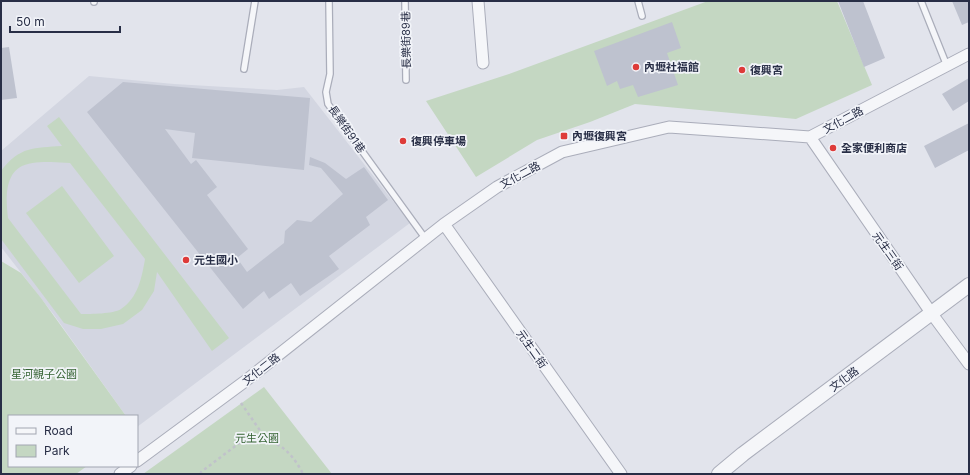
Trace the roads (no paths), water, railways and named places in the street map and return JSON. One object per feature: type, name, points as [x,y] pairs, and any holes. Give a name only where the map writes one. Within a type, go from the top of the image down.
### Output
[{"type":"street","points":[[478,1],[483,63]]},
{"type":"street","name":"文化二路","points":[[138,460],[244,382],[444,224],[497,187],[562,152],[669,127],[810,137],[969,54]]},
{"type":"street","name":"元生三街","points":[[810,137],[932,314],[969,364]]},
{"type":"street","name":"元生二街","points":[[444,224],[621,474]]},
{"type":"street","name":"文化路","points":[[718,474],[969,285]]},
{"type":"street","points":[[120,474],[130,467]]},
{"type":"lane","points":[[244,70],[255,1]]},
{"type":"lane","name":"長樂街91巷","points":[[329,1],[330,74],[326,92],[328,104],[425,238]]},
{"type":"lane","name":"長樂街89巷","points":[[405,1],[406,80]]},
{"type":"lane","points":[[638,1],[642,16]]},
{"type":"lane","points":[[921,1],[947,66]]},
{"type":"place","name":"內壢社福館","points":[[636,67]]},
{"type":"place","name":"復興宮","points":[[742,70]]},
{"type":"place","name":"內壢復興宮","points":[[564,136]]},
{"type":"place","name":"復興停車場","points":[[403,141]]},
{"type":"place","name":"全家便利商店","points":[[833,148]]},
{"type":"place","name":"元生國小","points":[[186,260]]},
{"type":"park label","name":"星河親子公園","points":[[44,374]]},
{"type":"park label","name":"元生公園","points":[[257,438]]}]
